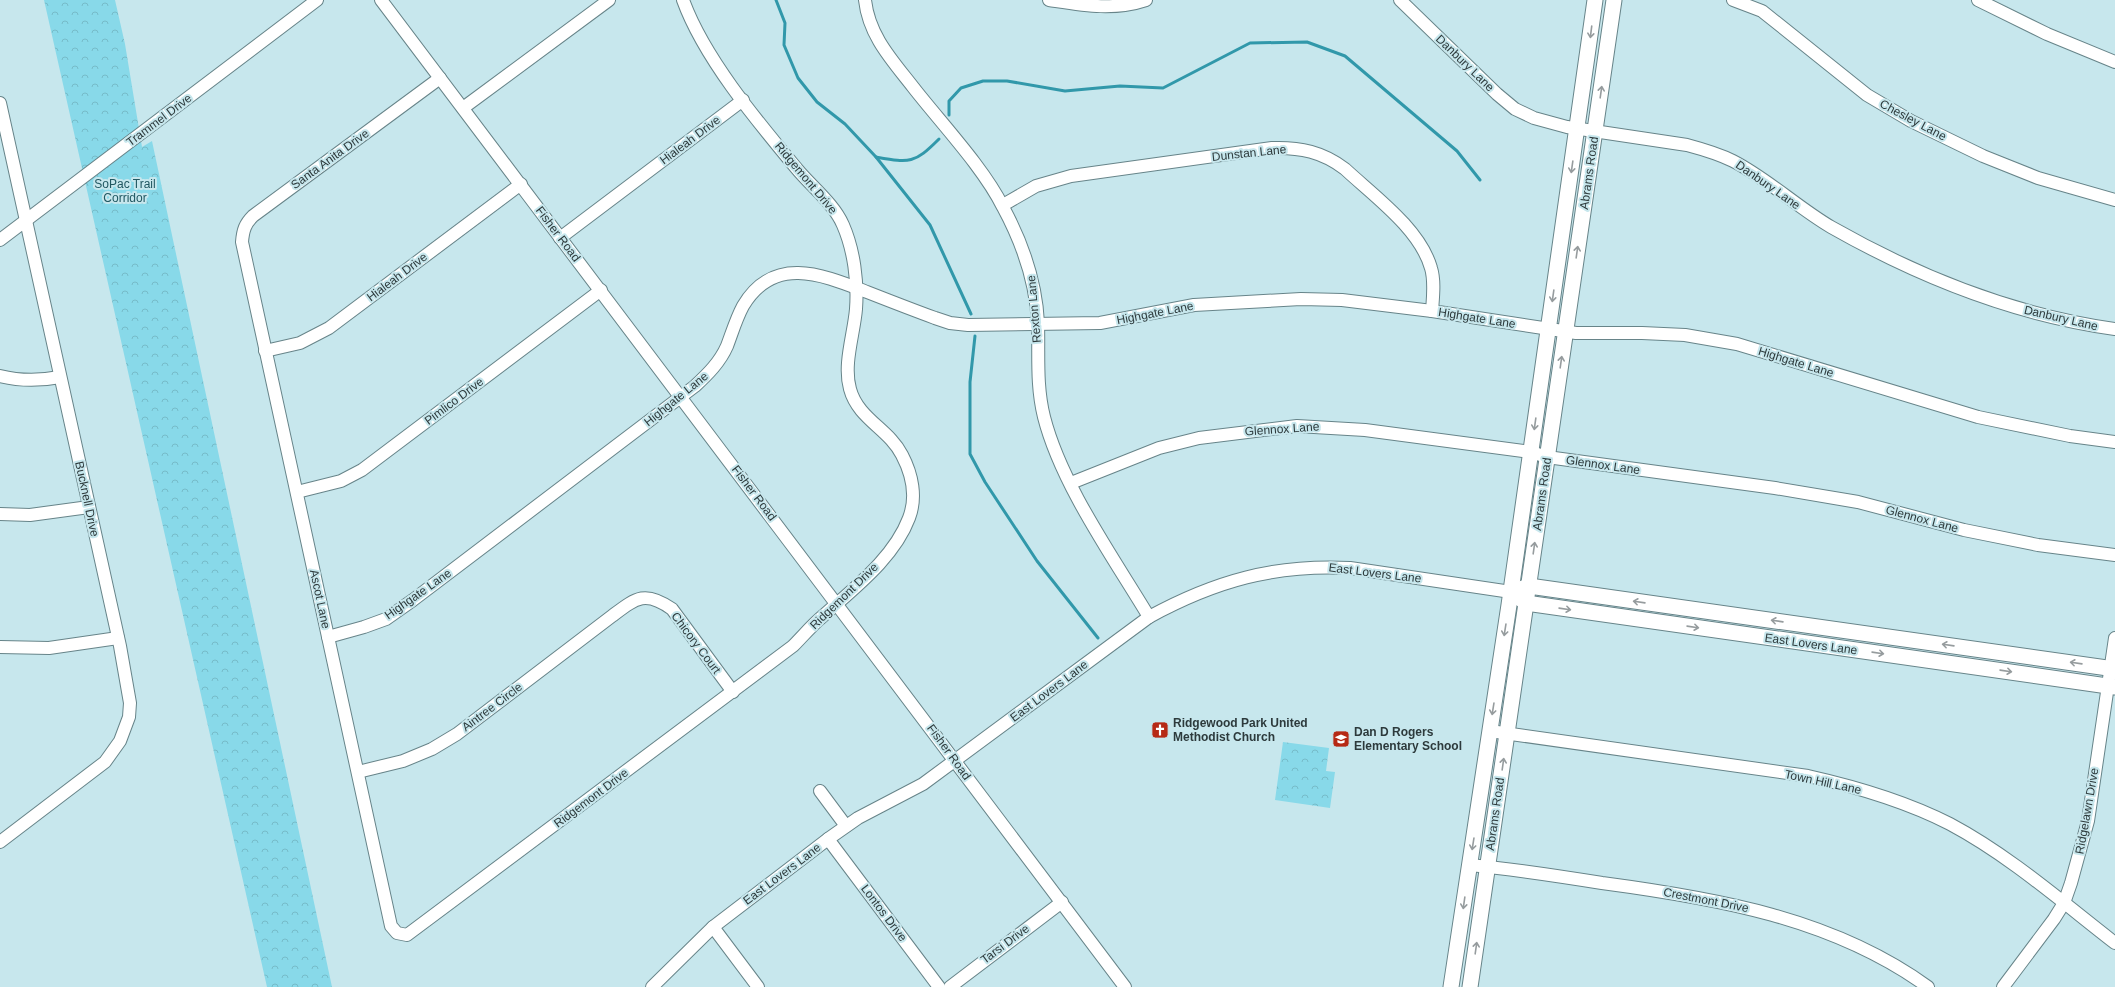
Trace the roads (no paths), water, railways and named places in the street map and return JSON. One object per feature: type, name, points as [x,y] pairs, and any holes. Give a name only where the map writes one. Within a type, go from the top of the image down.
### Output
[{"type":"main road","name":"Abrams Road","points":[[1451,987],[1531,452],[1595,0]]},
{"type":"main road","name":"Abrams Road","points":[[1470,987],[1614,0]]},
{"type":"main road","name":"East Lovers Lane","points":[[1510,592],[1529,586],[2112,669]]},
{"type":"main road","name":"East Lovers Lane","points":[[1510,592],[1526,603],[2111,686]]},
{"type":"main road","points":[[1801,642],[1802,624]]},
{"type":"street","name":"Trammel Drive","points":[[0,240],[317,0]]},
{"type":"street","name":"Fisher Road","points":[[381,0],[838,603],[1125,987]]},
{"type":"street","points":[[463,108],[609,0]]},
{"type":"street","name":"Ridgemont Drive","points":[[407,935],[793,646],[851,592],[889,551],[902,533],[909,517],[912,504],[913,487],[910,470],[901,452],[890,437],[862,413],[854,399],[850,387],[849,356],[856,307],[856,288],[849,242],[843,224],[833,209],[796,168],[743,100],[704,45],[692,25],[683,0]]},
{"type":"street","name":"Rexton Lane","points":[[865,0],[871,28],[880,45],[978,169],[1003,205],[1030,268],[1038,323],[1037,372],[1044,417],[1071,483],[1085,511],[1150,617]]},
{"type":"street","points":[[1049,0],[1093,7],[1114,7],[1146,0]]},
{"type":"street","name":"Danbury Lane","points":[[1400,0],[1497,94],[1515,109],[1534,118],[1578,128],[1687,145],[1706,150],[1733,161],[1804,210],[1911,268],[2011,306],[2078,323],[2115,329]]},
{"type":"street","name":"Chesley Lane","points":[[1733,0],[1762,11],[1868,95],[1911,121],[1983,156],[2038,178],[2115,200]]},
{"type":"street","points":[[1978,0],[2047,34],[2115,62]]},
{"type":"street","name":"Santa Anita Drive","points":[[244,254],[243,232],[246,224],[253,216],[440,78]]},
{"type":"street","name":"Hialeah Drive","points":[[560,238],[743,100]]},
{"type":"street","name":"Bucknell Drive","points":[[0,103],[118,638],[130,703],[129,717],[120,741],[105,762],[0,842]]},
{"type":"street","name":"Dunstan Lane","points":[[1003,205],[1036,186],[1071,176],[1272,148],[1287,147],[1318,153],[1333,160],[1345,169],[1414,233],[1424,247],[1432,269],[1434,286],[1432,311]]},
{"type":"street","name":"Hialeah Drive","points":[[265,351],[300,343],[329,328],[521,184]]},
{"type":"street","name":"Ascot Lane","points":[[244,254],[391,926],[397,933],[407,935]]},
{"type":"street","name":"Highgate Lane","points":[[328,637],[386,619],[695,386],[717,363],[726,347],[744,306],[756,290],[766,282],[775,278],[798,272],[826,277],[950,324],[1100,323],[1194,305],[1301,299],[1342,300],[1432,311],[1566,332],[1685,335],[1737,344],[1978,417],[2070,436],[2115,442]]},
{"type":"street","name":"Pimlico Drive","points":[[297,492],[341,481],[362,470],[601,290]]},
{"type":"street","points":[[0,376],[20,380],[40,381],[60,377]]},
{"type":"street","name":"Glennox Lane","points":[[1071,483],[1160,448],[1186,441],[1241,432],[1297,426],[1365,430],[1531,452],[1548,457],[1775,488],[1858,502],[1964,530],[2038,544],[2115,555]]},
{"type":"street","points":[[0,514],[30,515],[89,507]]},
{"type":"street","name":"East Lovers Lane","points":[[652,987],[713,927],[828,839],[875,808],[923,784],[1150,617],[1177,602],[1242,577],[1290,569],[1350,568],[1510,592]]},
{"type":"street","name":"Chicory Court","points":[[612,616],[632,602],[644,598],[659,600],[672,610],[733,692]]},
{"type":"street","name":"Aintree Circle","points":[[358,772],[403,761],[432,749],[457,734],[612,616]]},
{"type":"street","points":[[0,647],[49,648],[118,638]]},
{"type":"street","name":"Ridgelawn Drive","points":[[2003,987],[2064,903],[2081,853],[2088,821],[2111,686],[2115,638]]},
{"type":"street","name":"Town Hill Lane","points":[[1490,731],[1808,776],[1845,784],[1881,795],[1922,811],[1977,840],[2064,903],[2115,943]]},
{"type":"street","points":[[820,791],[846,826]]},
{"type":"street","name":"Lontos Drive","points":[[828,839],[939,987]]},
{"type":"street","name":"Crestmont Drive","points":[[1470,865],[1488,866],[1676,893],[1728,903],[1771,914],[1817,930],[1859,948],[1890,964],[1928,987]]},
{"type":"street","name":"Tarsi Drive","points":[[950,987],[1062,902]]},
{"type":"street","points":[[713,927],[758,987]]},
{"type":"waterway","points":[[776,0],[785,23],[784,45],[798,78],[817,102],[845,124],[876,157],[930,225],[971,314]]},
{"type":"waterway","points":[[949,115],[949,101],[961,88],[983,81],[1007,81],[1065,91],[1120,86],[1163,88],[1250,43],[1307,42],[1345,56],[1457,151],[1480,180]]},
{"type":"waterway","points":[[876,157],[904,161],[911,160],[923,153],[939,139]]},
{"type":"waterway","points":[[975,336],[970,382],[970,454],[985,482],[1037,561],[1098,638]]},
{"type":"place","name":"Ridgewood Park United Methodist Church","points":[[1160,730]]},
{"type":"place","name":"Dan D Rogers Elementary School","points":[[1341,739]]},
{"type":"park label","name":"SoPac Trail Corridor","points":[[125,191]]}]
